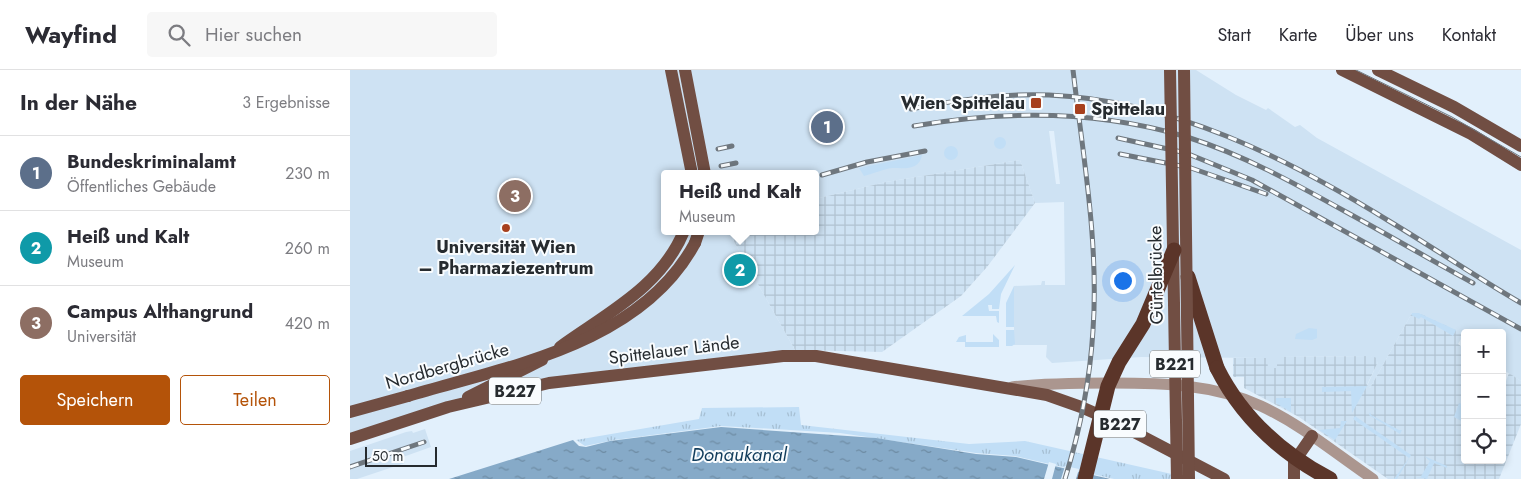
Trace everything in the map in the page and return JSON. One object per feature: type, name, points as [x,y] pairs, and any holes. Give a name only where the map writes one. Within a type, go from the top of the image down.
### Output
[{"type":"highway","points":[[1084,479],[1108,386],[1146,317],[1174,250]]},
{"type":"highway","points":[[1186,273],[1209,350],[1226,387],[1239,406],[1280,447],[1330,479]]},
{"type":"main road","points":[[671,70],[689,126]]},
{"type":"main road","points":[[685,70],[689,126],[694,152],[703,170]]},
{"type":"main road","name":"Gürtelbrücke","points":[[1170,70],[1176,479]]},
{"type":"main road","name":"Gürtelbrücke","points":[[1184,70],[1189,479]]},
{"type":"main road","points":[[1342,70],[1471,134],[1521,165]]},
{"type":"main road","points":[[1378,70],[1454,107],[1521,146]]},
{"type":"main road","points":[[692,170],[694,152]]},
{"type":"main road","name":"Nordbergbrücke","points":[[448,407],[545,358],[630,299],[663,267],[682,235]]},
{"type":"main road","name":"Nordbergbrücke","points":[[350,412],[540,356],[602,331],[658,292],[679,270],[697,237]]},
{"type":"main road","name":"Spittelauer Lände","points":[[350,439],[448,407],[549,383],[783,356],[816,356],[1008,387]]},
{"type":"main road","name":"B227","points":[[1008,387],[1047,395],[1081,407],[1224,479]]},
{"type":"main road","points":[[1294,479],[1294,462],[1312,436]]},
{"type":"street","points":[[1008,387],[1049,382],[1153,383],[1193,387],[1229,395],[1259,405],[1312,436],[1373,479]]},
{"type":"shaded area","points":[[350,70],[1196,70],[1236,95],[1266,110],[1268,108],[1295,127],[1300,125],[1317,138],[1521,250],[1521,381],[1506,372],[1506,329],[1461,329],[1461,333],[1419,313],[1412,313],[1370,388],[1367,386],[1378,362],[1371,356],[1278,357],[1277,368],[1267,368],[1267,358],[1141,357],[1052,363],[1046,357],[1047,345],[1014,345],[1014,286],[1041,285],[1042,281],[1045,281],[1045,285],[1065,285],[1064,202],[1035,203],[1020,160],[886,182],[819,198],[819,170],[661,170],[661,235],[736,235],[732,238],[795,350],[510,388],[350,440]],"holes":[[[1049,131],[1054,131],[1060,184],[1056,184]]]},
{"type":"shaded area","points":[[1020,160],[1035,203],[987,267],[961,296],[882,352],[795,350],[732,238],[736,235],[819,235],[819,198],[886,182]]},
{"type":"shaded area","points":[[1412,313],[1419,313],[1461,333],[1461,339],[1458,344],[1461,346],[1461,464],[1505,464],[1499,479],[1388,479],[1299,417],[1244,388],[1244,377],[1233,377],[1233,358],[1267,358],[1268,368],[1277,368],[1277,357],[1371,356],[1377,358],[1378,362],[1367,385],[1370,388]]},
{"type":"shaded area","points":[[1509,373],[1521,381],[1521,424],[1506,462],[1506,381]]},
{"type":"shaded area","points":[[425,429],[431,447],[403,457],[405,463],[357,479],[350,479],[350,451],[406,432],[412,431],[413,433]]},
{"type":"green space","points":[[998,137],[1002,137],[1006,143],[1002,149],[998,149],[994,145],[994,141]]},
{"type":"green space","points":[[951,146],[956,148],[958,153],[956,158],[951,160],[946,158],[944,153],[946,148]]},
{"type":"green space","points":[[922,155],[918,164],[910,168],[892,168],[864,176],[859,168]]},
{"type":"green space","points":[[1015,265],[1001,294],[999,309],[992,309],[992,305],[988,305],[989,311],[999,311],[999,323],[996,316],[962,316],[989,294]]},
{"type":"green space","points":[[1014,286],[1014,327],[1006,327],[1006,303]]},
{"type":"green space","points":[[1412,313],[1419,313],[1456,330],[1453,336],[1421,317],[1419,319],[1411,315]]},
{"type":"green space","points":[[1309,328],[1317,329],[1317,338],[1312,340],[1295,339],[1296,334]]},
{"type":"green space","points":[[1006,330],[1014,330],[1015,344],[1012,346],[1006,346]]},
{"type":"green space","points":[[993,334],[999,340],[999,347],[965,347],[965,342],[956,342],[959,337],[966,335],[966,342],[993,342]]},
{"type":"green space","points":[[1367,386],[1352,413],[1351,391],[1322,392],[1322,387]]},
{"type":"green space","points":[[1276,398],[1291,398],[1291,412],[1276,403]]},
{"type":"green space","points":[[1459,403],[1461,404],[1461,421],[1454,417]]},
{"type":"green space","points":[[799,407],[801,425],[969,444],[1025,441],[1194,479],[1114,479],[1015,456],[976,453],[840,433],[721,426],[614,440],[585,446],[576,440],[699,419],[702,408]]},
{"type":"green space","points":[[1370,412],[1371,415],[1402,430],[1400,434],[1369,415]]},
{"type":"green space","points":[[1355,416],[1411,455],[1397,479],[1394,479],[1409,458],[1353,419]]},
{"type":"green space","points":[[1341,421],[1347,421],[1335,440],[1319,430],[1340,428]]},
{"type":"green space","points":[[1424,456],[1447,466],[1447,468],[1434,463],[1427,479],[1420,478],[1430,461]]},
{"type":"water","name":"Donaukanal","points":[[721,427],[876,438],[976,454],[1016,457],[1110,479],[449,479],[573,440],[579,446],[586,447],[610,441]]},
{"type":"pier","points":[[1049,462],[1056,464],[1052,479],[1044,479]]},
{"type":"pier","points":[[1065,466],[1079,469],[1076,479],[1061,479]]},
{"type":"tram line","points":[[1356,70],[1452,117],[1521,157]]},
{"type":"railway","points":[[1065,479],[1080,424],[1087,387],[1092,349],[1094,297],[1092,232],[1073,70]]},
{"type":"railway","points":[[911,109],[980,98],[1014,95],[1049,95],[1095,99],[1140,108],[1184,120],[1227,136],[1310,175],[1389,221],[1521,303]]},
{"type":"railway","points":[[914,126],[983,117],[1051,115],[1119,122],[1187,137],[1229,152],[1289,181],[1473,283]]},
{"type":"railway","points":[[1118,138],[1186,153],[1252,180],[1521,329]]},
{"type":"railway","points":[[718,149],[732,146]]},
{"type":"railway","points":[[822,175],[867,162],[925,151]]},
{"type":"railway","points":[[1120,154],[1191,168],[1266,194]]},
{"type":"railway","points":[[721,166],[736,163]]},
{"type":"railway","points":[[350,467],[424,442]]},
{"type":"place","name":"Wien Spittelau","points":[[1036,103]]},
{"type":"place","name":"Spittelau","points":[[1080,109]]},
{"type":"place","name":"Bundeskriminalamt","points":[[827,127]]},
{"type":"place","name":"Campus Althangrund","points":[[515,196]]},
{"type":"place","name":"Universität Wien – Pharmaziezentrum","points":[[506,228]]},
{"type":"place","name":"Heiß und Kalt","points":[[740,270]]}]
